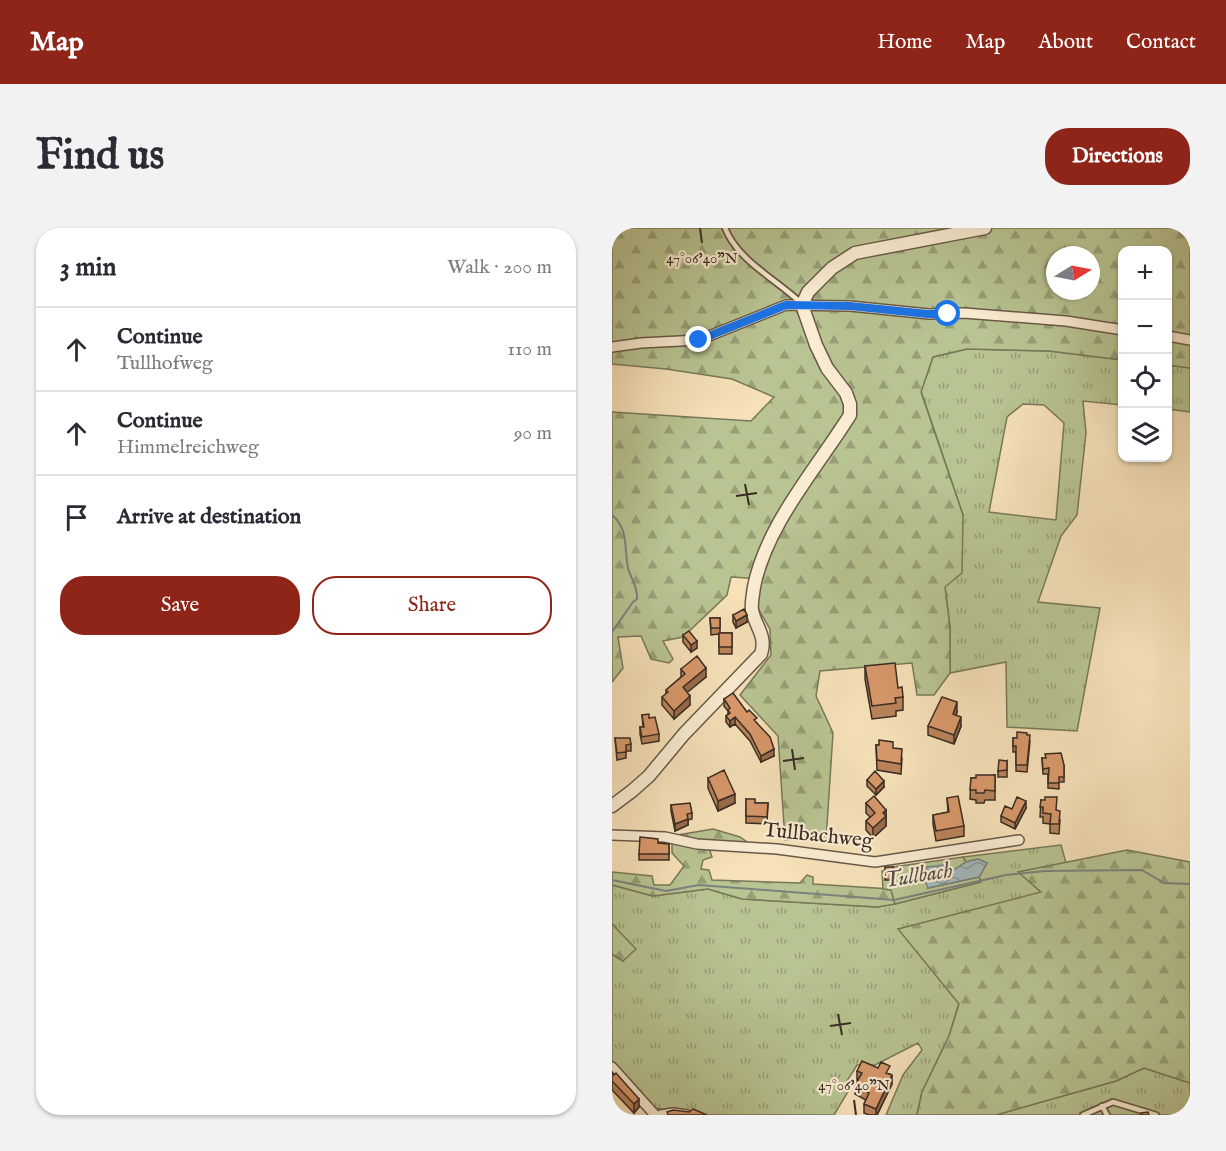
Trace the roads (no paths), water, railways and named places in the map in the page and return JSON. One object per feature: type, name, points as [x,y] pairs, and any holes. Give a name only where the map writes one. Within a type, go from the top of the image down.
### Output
[{"type":"street","points":[[612,806],[639,785],[684,734],[761,654],[763,638],[752,609],[757,576],[788,507],[850,415],[850,404],[846,393],[826,368],[802,305],[808,292],[832,268],[855,253],[985,228]]},
{"type":"street","points":[[612,347],[699,340],[786,305],[850,306],[928,314],[964,313],[1066,321],[1118,329]]},
{"type":"street","points":[[1172,337],[1190,340]]},
{"type":"street","name":"Tullbachweg","points":[[612,835],[665,837],[697,844],[777,849],[875,862],[1019,840]]},
{"type":"street","points":[[612,1067],[655,1115]]},
{"type":"street","points":[[661,1115],[674,1113],[687,1115]]},
{"type":"lane","points":[[725,228],[730,241],[737,248],[802,305]]},
{"type":"lane","points":[[1083,1115],[1117,1102],[1156,1115]]},
{"type":"lane","points":[[1102,1106],[1107,1115]]},
{"type":"water","points":[[978,859],[987,863],[979,877],[928,888],[924,879],[927,867],[944,865],[954,870],[966,862]]},
{"type":"waterway","points":[[612,515],[623,533],[628,568],[637,595],[637,599],[612,632]]},
{"type":"waterway","name":"Tullbach","points":[[612,880],[666,891],[699,885],[894,900],[1006,875],[1045,871],[1142,870],[1164,883],[1190,884]]}]
